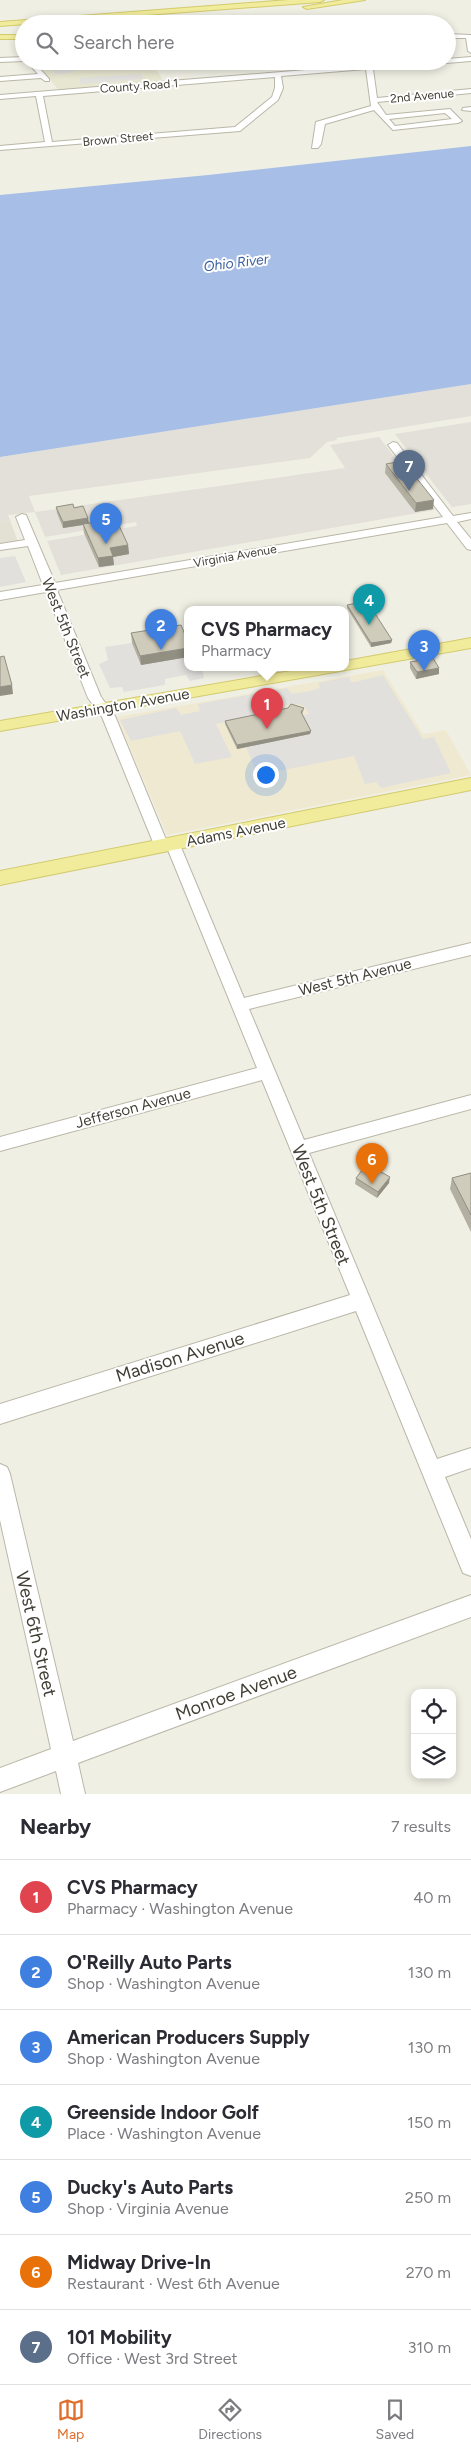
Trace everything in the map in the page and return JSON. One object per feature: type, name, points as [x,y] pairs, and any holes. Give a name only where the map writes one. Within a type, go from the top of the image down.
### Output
[{"type":"main road","points":[[120,15],[320,0]]},
{"type":"main road","points":[[199,15],[361,0]]},
{"type":"main road","points":[[0,24],[15,23]]},
{"type":"main road","points":[[0,29],[15,28]]},
{"type":"main road","points":[[0,37],[15,37]]},
{"type":"main road","points":[[349,665],[471,643]]},
{"type":"main road","name":"Washington Avenue","points":[[0,726],[318,671]]},
{"type":"main road","name":"Adams Avenue","points":[[0,878],[471,784]]},
{"type":"street","points":[[456,36],[469,36],[471,51]]},
{"type":"street","points":[[0,60],[15,57]]},
{"type":"street","name":"County Road 1","points":[[456,60],[471,59]]},
{"type":"street","points":[[37,70],[58,92]]},
{"type":"street","points":[[290,70],[290,75]]},
{"type":"street","name":"County Road 1","points":[[0,97],[346,70]]},
{"type":"street","points":[[369,70],[374,104],[384,117],[393,128],[458,121],[447,111],[384,117]]},
{"type":"street","points":[[0,79],[43,76]]},
{"type":"street","name":"Brown Street","points":[[0,148],[236,129],[275,98],[280,88],[278,76]]},
{"type":"street","name":"2nd Avenue","points":[[315,146],[317,144],[319,124],[322,122],[374,104],[471,91]]},
{"type":"street","points":[[39,94],[49,144]]},
{"type":"street","points":[[393,445],[471,547]]},
{"type":"street","name":"Virginia Avenue","points":[[0,596],[471,516]]},
{"type":"street","name":"West 5th Street","points":[[22,517],[95,698],[108,716],[168,846],[238,1006],[471,1565]]},
{"type":"street","points":[[0,547],[32,542]]},
{"type":"street","name":"West 5th Avenue","points":[[238,1006],[471,949]]},
{"type":"street","name":"Jefferson Avenue","points":[[0,1144],[266,1072]]},
{"type":"street","points":[[299,1149],[471,1102]]},
{"type":"street","name":"Madison Avenue","points":[[0,1414],[360,1301]]},
{"type":"street","points":[[431,1471],[471,1458]]},
{"type":"street","name":"West 6th Street","points":[[0,1474],[72,1794]]},
{"type":"street","name":"Monroe Avenue","points":[[0,1780],[471,1606]]},
{"type":"shaded area","points":[[42,70],[156,70],[163,82],[59,90]]},
{"type":"shaded area","points":[[53,70],[78,70],[77,71],[57,75]]},
{"type":"shaded area","points":[[141,74],[144,79],[81,84],[79,78]]},
{"type":"shaded area","points":[[471,384],[471,416],[336,438],[337,440],[327,442],[310,458],[29,496],[35,512],[8,515],[10,520],[0,522],[0,457]]},
{"type":"shaded area","points":[[471,422],[471,504],[452,507],[395,434]]},
{"type":"shaded area","points":[[379,437],[435,510],[61,575],[47,541],[137,526],[136,522],[45,537],[35,512],[345,468],[330,445]]},
{"type":"shaded area","points":[[10,520],[18,542],[0,545],[0,522]]},
{"type":"shaded area","points":[[15,556],[26,582],[0,587],[0,558]]},
{"type":"shaded area","points":[[132,643],[184,656],[184,671],[203,671],[204,678],[190,681],[186,675],[165,679],[165,685],[124,692],[122,687],[110,688],[99,664],[108,660],[105,647]]},
{"type":"shaded area","points":[[383,670],[423,734],[446,730],[471,775],[167,835],[117,717]]},
{"type":"shaded area","points":[[383,675],[423,739],[434,737],[451,773],[381,788],[376,782],[365,784],[354,756],[258,775],[246,747],[310,734],[301,716],[309,714],[305,707],[298,704],[285,705],[285,710],[216,724],[232,757],[195,764],[180,731],[131,741],[120,720],[176,708],[181,715],[200,711],[198,704],[287,688],[292,694],[320,688],[318,683],[349,677],[351,682],[355,682]]},
{"type":"water","name":"Ohio River","points":[[471,146],[471,384],[0,457],[0,195],[208,175]]},
{"type":"building","points":[[403,461],[434,500],[416,503],[386,464]]},
{"type":"building","points":[[73,504],[74,508],[83,506],[88,518],[63,522],[56,507]]},
{"type":"building","points":[[116,519],[128,545],[110,548],[113,556],[98,558],[83,524]]},
{"type":"building","points":[[367,601],[392,640],[371,643],[347,605]]},
{"type":"building","points":[[181,625],[184,632],[184,649],[140,656],[131,633]]},
{"type":"building","points":[[4,656],[12,685],[0,687],[0,657]]},
{"type":"building","points":[[433,658],[439,668],[417,672],[410,662]]},
{"type":"building","points":[[291,704],[304,708],[301,712],[311,731],[237,745],[225,721],[288,708]]},
{"type":"building","points":[[367,1164],[390,1177],[378,1192],[356,1178]]},
{"type":"building","points":[[471,1173],[471,1215],[452,1178]]},
{"type":"place","name":"101 Mobility","points":[[409,491]]},
{"type":"place","name":"Ducky's Auto Parts","points":[[106,544]]},
{"type":"place","name":"Greenside Indoor Golf","points":[[369,625]]},
{"type":"place","name":"O'Reilly Auto Parts","points":[[161,650]]},
{"type":"place","name":"American Producers Supply","points":[[424,671]]},
{"type":"place","name":"CVS Pharmacy","points":[[267,729]]},
{"type":"place","name":"Midway Drive-In","points":[[372,1184]]}]
